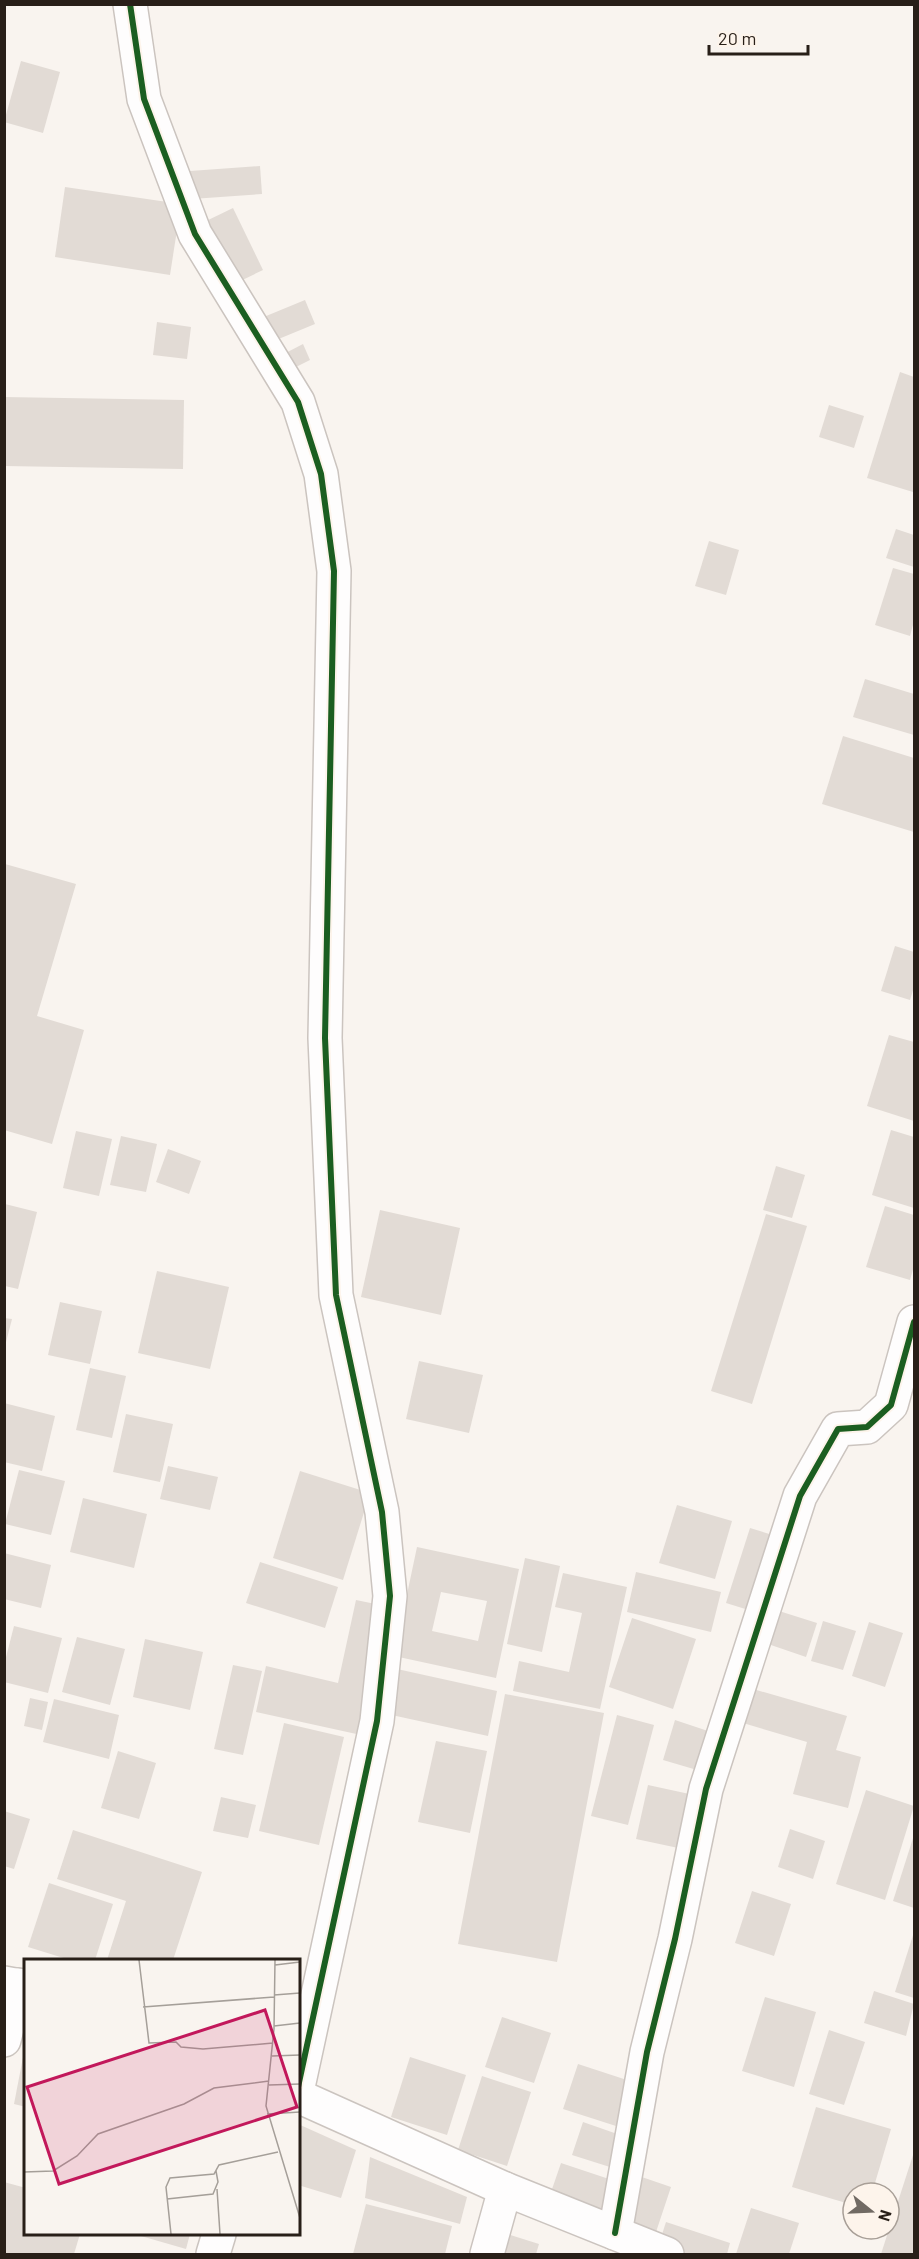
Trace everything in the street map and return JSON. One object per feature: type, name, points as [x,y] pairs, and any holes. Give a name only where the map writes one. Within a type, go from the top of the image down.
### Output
[{"type":"street","points":[[130,4],[144,99],[195,234],[298,402],[321,474],[334,571],[325,1038],[336,1295],[382,1512],[390,1596],[377,1721],[300,2077]]},
{"type":"street","points":[[615,2234],[647,2052],[675,1939],[706,1790],[760,1615],[800,1496],[838,1429],[867,1427],[891,1405],[915,1322]]},
{"type":"street","points":[[4,2040],[16,1985]]},
{"type":"street","points":[[300,2097],[505,2189],[667,2254]]},
{"type":"street","points":[[487,2254],[505,2189]]},
{"type":"street","points":[[213,2254],[219,2235]]},
{"type":"building","points":[[21,61],[60,72],[43,133],[4,122]]},
{"type":"building","points":[[260,166],[262,194],[192,199],[190,171]]},
{"type":"building","points":[[65,187],[181,204],[170,275],[55,257]]},
{"type":"building","points":[[233,208],[263,270],[232,285],[202,223]]},
{"type":"building","points":[[305,300],[315,324],[264,345],[254,321]]},
{"type":"building","points":[[157,322],[191,327],[187,359],[153,355]]},
{"type":"building","points":[[303,344],[310,360],[286,372],[278,357]]},
{"type":"building","points":[[900,372],[914,377],[913,492],[867,478]]},
{"type":"building","points":[[4,397],[184,400],[183,469],[4,466]]},
{"type":"building","points":[[829,405],[864,416],[854,448],[819,437]]},
{"type":"building","points":[[896,529],[914,535],[914,567],[886,558]]},
{"type":"building","points":[[709,541],[739,550],[726,595],[695,586]]},
{"type":"building","points":[[893,568],[914,574],[914,621],[910,636],[875,625]]},
{"type":"building","points":[[865,679],[914,694],[914,735],[853,717]]},
{"type":"building","points":[[843,736],[914,758],[914,832],[822,804]]},
{"type":"building","points":[[5,864],[76,884],[37,1016],[84,1030],[52,1144],[4,1130]]},
{"type":"building","points":[[895,946],[914,952],[914,987],[910,1000],[881,991]]},
{"type":"building","points":[[889,1035],[914,1042],[914,1121],[867,1106]]},
{"type":"building","points":[[891,1130],[914,1137],[914,1208],[872,1195]]},
{"type":"building","points":[[76,1131],[112,1139],[99,1196],[63,1188]]},
{"type":"building","points":[[121,1136],[157,1144],[146,1192],[110,1185]]},
{"type":"building","points":[[168,1149],[201,1161],[189,1194],[156,1182]]},
{"type":"building","points":[[776,1166],[805,1175],[792,1218],[763,1210]]},
{"type":"building","points":[[5,1204],[37,1212],[18,1289],[5,1286]]},
{"type":"building","points":[[885,1206],[914,1215],[914,1266],[910,1280],[866,1267]]},
{"type":"building","points":[[380,1210],[460,1228],[441,1315],[361,1297]]},
{"type":"building","points":[[766,1214],[807,1226],[752,1404],[711,1391]]},
{"type":"building","points":[[157,1271],[229,1287],[210,1369],[138,1353]]},
{"type":"building","points":[[60,1302],[102,1311],[90,1364],[48,1355]]},
{"type":"building","points":[[4,1318],[12,1319],[5,1346],[4,1346]]},
{"type":"building","points":[[419,1361],[483,1375],[469,1433],[406,1419]]},
{"type":"building","points":[[90,1368],[126,1376],[112,1438],[76,1430]]},
{"type":"building","points":[[4,1403],[55,1416],[42,1471],[4,1462]]},
{"type":"building","points":[[126,1414],[173,1424],[160,1482],[113,1472]]},
{"type":"building","points":[[168,1466],[218,1477],[210,1510],[160,1499]]},
{"type":"building","points":[[19,1470],[65,1481],[51,1535],[5,1524]]},
{"type":"building","points":[[300,1471],[370,1493],[343,1580],[273,1558]]},
{"type":"building","points":[[83,1498],[147,1514],[134,1568],[70,1552]]},
{"type":"building","points":[[677,1505],[732,1521],[715,1579],[659,1563]]},
{"type":"building","points":[[750,1528],[779,1537],[755,1612],[726,1603]]},
{"type":"building","points":[[417,1547],[519,1569],[496,1678],[394,1656]],"holes":[[[441,1592],[487,1601],[478,1641],[432,1631]]]},
{"type":"building","points":[[4,1553],[51,1565],[41,1608],[4,1599]]},
{"type":"building","points":[[525,1558],[560,1566],[542,1652],[507,1644]]},
{"type":"building","points":[[260,1562],[338,1587],[325,1628],[246,1603]]},
{"type":"building","points":[[636,1572],[721,1592],[711,1632],[627,1612]]},
{"type":"building","points":[[563,1573],[627,1587],[600,1709],[513,1691],[519,1661],[569,1672],[582,1613],[555,1607]]},
{"type":"building","points":[[356,1600],[390,1607],[361,1735],[256,1712],[266,1666],[338,1683]]},
{"type":"building","points":[[779,1611],[817,1623],[806,1657],[768,1644]]},
{"type":"building","points":[[632,1618],[696,1639],[673,1709],[609,1687]]},
{"type":"building","points":[[823,1621],[856,1631],[843,1670],[811,1661]]},
{"type":"building","points":[[869,1622],[903,1633],[885,1687],[852,1676]]},
{"type":"building","points":[[14,1626],[62,1638],[48,1693],[4,1682],[4,1665]]},
{"type":"building","points":[[77,1637],[125,1649],[110,1705],[62,1692]]},
{"type":"building","points":[[145,1639],[203,1652],[190,1710],[133,1697]]},
{"type":"building","points":[[233,1665],[262,1671],[243,1755],[214,1749]]},
{"type":"building","points":[[397,1669],[497,1691],[488,1736],[387,1714]]},
{"type":"building","points":[[753,1689],[847,1716],[836,1750],[861,1757],[848,1808],[793,1794],[807,1742],[743,1723]]},
{"type":"building","points":[[505,1694],[604,1713],[557,1962],[458,1944]]},
{"type":"building","points":[[30,1698],[48,1702],[42,1730],[24,1726]]},
{"type":"building","points":[[54,1699],[119,1715],[109,1759],[43,1742]]},
{"type":"building","points":[[617,1715],[654,1725],[628,1825],[591,1816]]},
{"type":"building","points":[[675,1720],[708,1731],[697,1770],[663,1760]]},
{"type":"building","points":[[284,1723],[344,1737],[319,1845],[259,1831]]},
{"type":"building","points":[[436,1741],[487,1751],[470,1833],[418,1822]]},
{"type":"building","points":[[118,1751],[156,1763],[139,1819],[101,1808]]},
{"type":"building","points":[[648,1785],[694,1795],[683,1849],[636,1839]]},
{"type":"building","points":[[866,1790],[914,1806],[885,1900],[836,1884]]},
{"type":"building","points":[[221,1797],[256,1805],[248,1838],[213,1831]]},
{"type":"building","points":[[4,1811],[30,1819],[14,1869],[4,1866]]},
{"type":"building","points":[[790,1829],[825,1841],[813,1879],[778,1867]]},
{"type":"building","points":[[73,1830],[202,1872],[173,1959],[107,1959],[126,1901],[57,1879]]},
{"type":"building","points":[[914,1835],[914,1908],[893,1901]]},
{"type":"building","points":[[49,1883],[113,1904],[95,1959],[67,1959],[28,1947]]},
{"type":"building","points":[[752,1891],[791,1904],[774,1956],[735,1943]]},
{"type":"building","points":[[914,1932],[914,1998],[895,1992]]},
{"type":"building","points":[[874,1991],[914,2004],[906,2036],[864,2023]]},
{"type":"building","points":[[765,1997],[816,2012],[794,2087],[742,2071]]},
{"type":"building","points":[[502,2017],[551,2033],[534,2083],[485,2067]]},
{"type":"building","points":[[829,2030],[865,2042],[844,2105],[809,2094]]},
{"type":"building","points":[[24,2052],[24,2106],[14,2104]]},
{"type":"building","points":[[410,2057],[466,2075],[447,2135],[391,2117]]},
{"type":"building","points":[[578,2064],[630,2081],[616,2126],[563,2109]]},
{"type":"building","points":[[482,2076],[531,2092],[507,2166],[458,2150]]},
{"type":"building","points":[[816,2107],[891,2129],[876,2181],[841,2181],[841,2201],[792,2187]]},
{"type":"building","points":[[583,2122],[623,2136],[613,2168],[572,2155]]},
{"type":"building","points":[[300,2125],[356,2150],[341,2198],[300,2186]]},
{"type":"building","points":[[914,2152],[914,2254],[881,2254],[885,2241],[901,2241],[901,2192]]},
{"type":"building","points":[[370,2157],[467,2197],[460,2224],[365,2198]]},
{"type":"building","points":[[561,2163],[615,2181],[603,2216],[549,2198]]},
{"type":"building","points":[[633,2174],[671,2187],[656,2232],[618,2220]]},
{"type":"building","points":[[4,2182],[24,2187],[24,2235],[80,2235],[74,2254],[4,2254]]},
{"type":"building","points":[[366,2204],[452,2226],[445,2254],[353,2254]]},
{"type":"building","points":[[751,2208],[799,2223],[789,2254],[736,2254]]},
{"type":"building","points":[[666,2222],[730,2243],[727,2254],[669,2254],[657,2250]]},
{"type":"building","points":[[504,2233],[539,2244],[536,2254],[498,2254]]},
{"type":"building","points":[[137,2235],[190,2235],[186,2249]]},
{"type":"cycle path","points":[[130,4],[144,99],[195,234],[298,402],[321,474],[334,571],[325,1038],[336,1295],[382,1512],[390,1596],[377,1721],[300,2078]]},
{"type":"cycle path","points":[[615,2233],[647,2052],[675,1939],[706,1789],[800,1496],[838,1429],[867,1427],[891,1405],[914,1322]]}]
